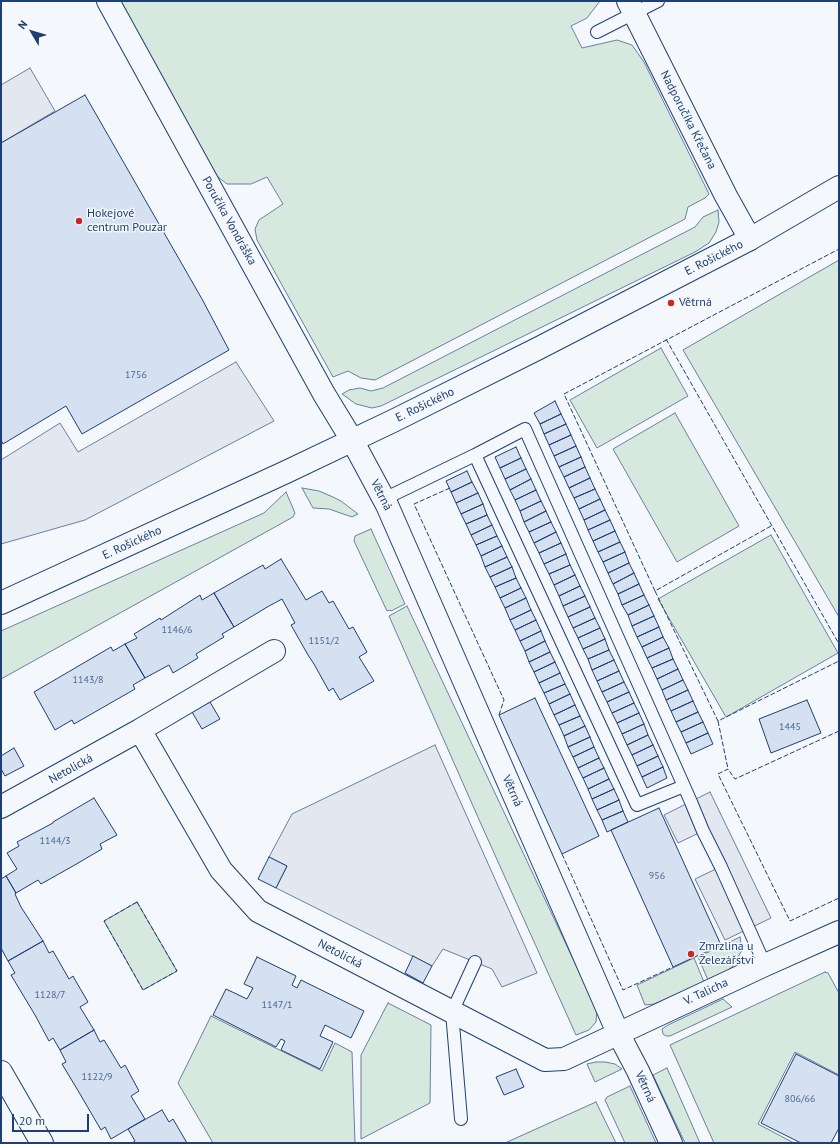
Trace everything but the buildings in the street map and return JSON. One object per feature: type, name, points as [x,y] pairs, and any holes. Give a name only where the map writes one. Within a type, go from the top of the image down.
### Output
[{"type":"street","name":"Poručíka Vondráška","points":[[108,1],[324,394],[352,440]]},
{"type":"street","name":"Nadporučíka Křečana","points":[[631,7],[726,196],[750,239]]},
{"type":"street","name":"E. Rošického","points":[[1,603],[279,475],[532,352],[750,239],[839,187]]},
{"type":"street","name":"Větrná","points":[[352,440],[384,499],[618,1033],[671,1143]]},
{"type":"street","name":"Netolická","points":[[1,807],[140,730],[274,651]]},
{"type":"street","name":"Netolická","points":[[140,730],[220,870],[258,911],[545,1060],[564,1059],[618,1033]]},
{"type":"street","name":"V. Talicha","points":[[618,1033],[839,932]]},
{"type":"street","points":[[1,1072],[42,1143]]},
{"type":"lane","points":[[597,32],[631,7],[658,1]]},
{"type":"lane","points":[[384,499],[526,429],[765,965]]},
{"type":"lane","points":[[475,455],[637,805],[684,786]]},
{"type":"lane","points":[[461,1119],[452,1012],[475,962]]},
{"type":"shaded area","points":[[119,1],[600,1],[587,18],[571,26],[582,48],[617,40],[632,45],[644,62],[709,194],[705,198],[688,207],[685,219],[375,380],[361,378],[348,371],[333,377],[257,240],[255,229],[259,220],[283,204],[267,177],[251,184],[227,184],[213,173]]},
{"type":"shaded area","points":[[30,68],[55,111],[1,143],[1,85]]},
{"type":"shaded area","points":[[718,210],[719,222],[716,232],[709,243],[695,252],[381,406],[372,408],[356,404],[342,394],[349,390],[360,388],[371,391],[383,388],[695,227],[703,217]]},
{"type":"shaded area","points":[[839,260],[839,617],[683,350]]},
{"type":"shaded area","points":[[661,348],[688,396],[597,448],[570,400]]},
{"type":"shaded area","points":[[236,362],[274,421],[85,520],[1,544],[1,460],[60,423],[78,452]]},
{"type":"shaded area","points":[[675,413],[739,526],[677,562],[613,449]]},
{"type":"shaded area","points":[[302,488],[319,491],[333,497],[358,514],[352,517],[329,509],[313,508]]},
{"type":"shaded area","points":[[286,492],[295,513],[293,517],[1,679],[1,631],[264,513]]},
{"type":"shaded area","points":[[371,529],[405,604],[391,611],[387,611],[354,541],[355,536]]},
{"type":"shaded area","points":[[771,535],[838,653],[726,717],[658,599]]},
{"type":"shaded area","points":[[407,606],[597,1010],[596,1022],[589,1030],[576,1035],[389,616]]},
{"type":"shaded area","points":[[435,745],[537,973],[502,987],[492,969],[443,949],[432,966],[276,888],[287,866],[269,857],[292,814]]},
{"type":"shaded area","points":[[710,792],[771,918],[725,940],[695,879],[720,867],[703,831],[678,843],[664,815]]},
{"type":"shaded area","points":[[137,902],[177,971],[143,990],[104,921]]},
{"type":"shaded area","points":[[740,937],[742,950],[733,966],[727,971],[708,980],[698,957]]},
{"type":"shaded area","points":[[694,958],[704,982],[654,1004],[645,1005],[637,985]]},
{"type":"shaded area","points":[[825,972],[828,973],[839,993],[839,1075],[795,1052],[758,1124],[794,1143],[714,1143],[670,1045]]},
{"type":"shaded area","points":[[723,999],[732,1007],[670,1036],[663,1034],[662,1029],[668,1025]]},
{"type":"shaded area","points":[[388,1003],[431,1025],[430,1103],[361,1139],[361,1055]]},
{"type":"shaded area","points":[[211,1016],[322,1071],[335,1043],[352,1052],[355,1143],[213,1143],[178,1083]]},
{"type":"shaded area","points":[[596,1062],[615,1064],[622,1069],[595,1082],[587,1064]]},
{"type":"shaded area","points":[[667,1068],[700,1143],[685,1143],[653,1075]]},
{"type":"shaded area","points":[[630,1086],[656,1143],[625,1143],[605,1100],[607,1097]]},
{"type":"shaded area","points":[[596,1102],[616,1143],[505,1143]]},
{"type":"fence","points":[[655,591],[564,394],[839,249]]},
{"type":"fence","points":[[666,339],[839,644]]},
{"type":"fence","points":[[450,488],[414,504],[504,700],[499,715]]},
{"type":"fence","points":[[771,526],[655,591],[718,721],[839,661]]},
{"type":"fence","points":[[718,721],[728,769]]},
{"type":"fence","points":[[839,731],[735,779],[728,769],[718,774],[790,921],[839,898]]},
{"type":"fence","points":[[562,854],[623,990],[673,967]]},
{"type":"fence","points":[[137,902],[177,971],[143,990],[104,921],[137,902]]},
{"type":"place","name":"Hokejové centrum Pouzar","points":[[79,221]]},
{"type":"place","name":"Větrná","points":[[671,303]]},
{"type":"place","name":"Zmrzlina u Železářství","points":[[691,954]]}]
